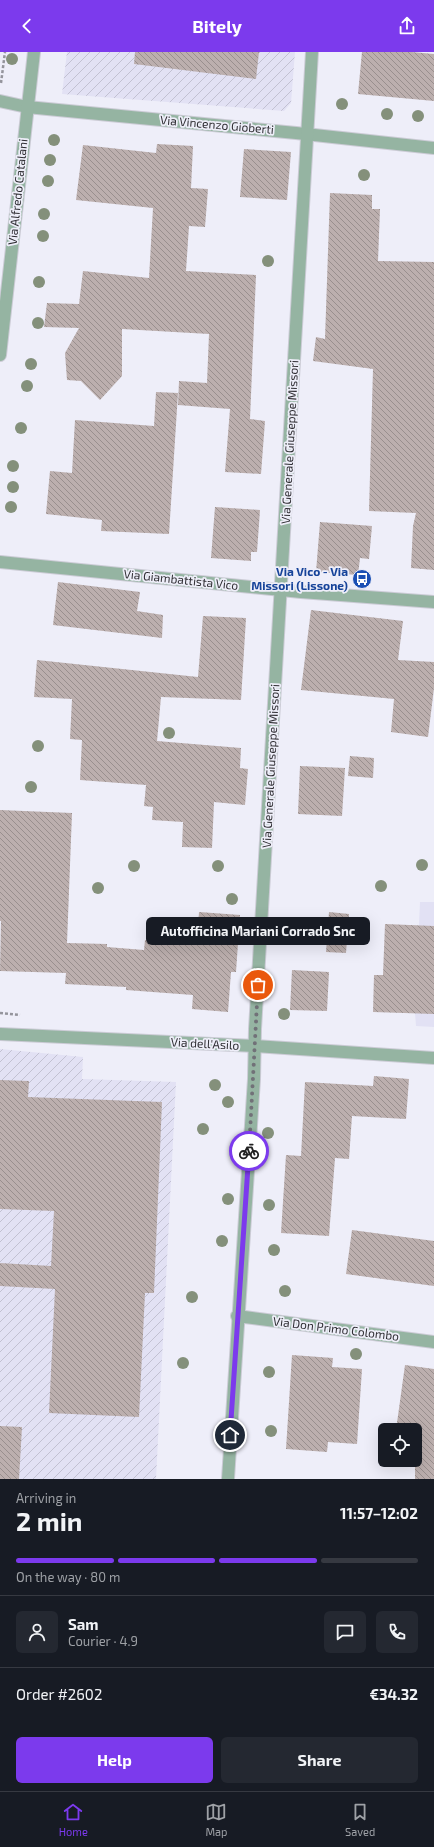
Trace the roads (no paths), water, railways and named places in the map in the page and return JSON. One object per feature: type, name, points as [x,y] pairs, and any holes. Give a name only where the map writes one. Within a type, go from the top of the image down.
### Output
[{"type":"street","name":"Via Alfredo Catalani","points":[[0,355],[34,52]]},
{"type":"street","name":"Via Generale Giuseppe Missori","points":[[228,1479],[282,590],[312,52]]},
{"type":"street","name":"Via Vincenzo Gioberti","points":[[0,101],[27,107],[307,134],[434,148]]},
{"type":"street","name":"Via Giambattista Vico","points":[[0,562],[282,590],[434,602]]},
{"type":"street","name":"Via dell'Asilo","points":[[0,1034],[255,1046],[434,1058]]},
{"type":"street","name":"Via Don Primo Colombo","points":[[237,1316],[434,1342]]},
{"type":"place","name":"Via Vico - Via Missori (Lissone)","points":[[362,579]]},
{"type":"place","name":"Autofficina Mariani Corrado Snc","points":[[258,985]]}]
